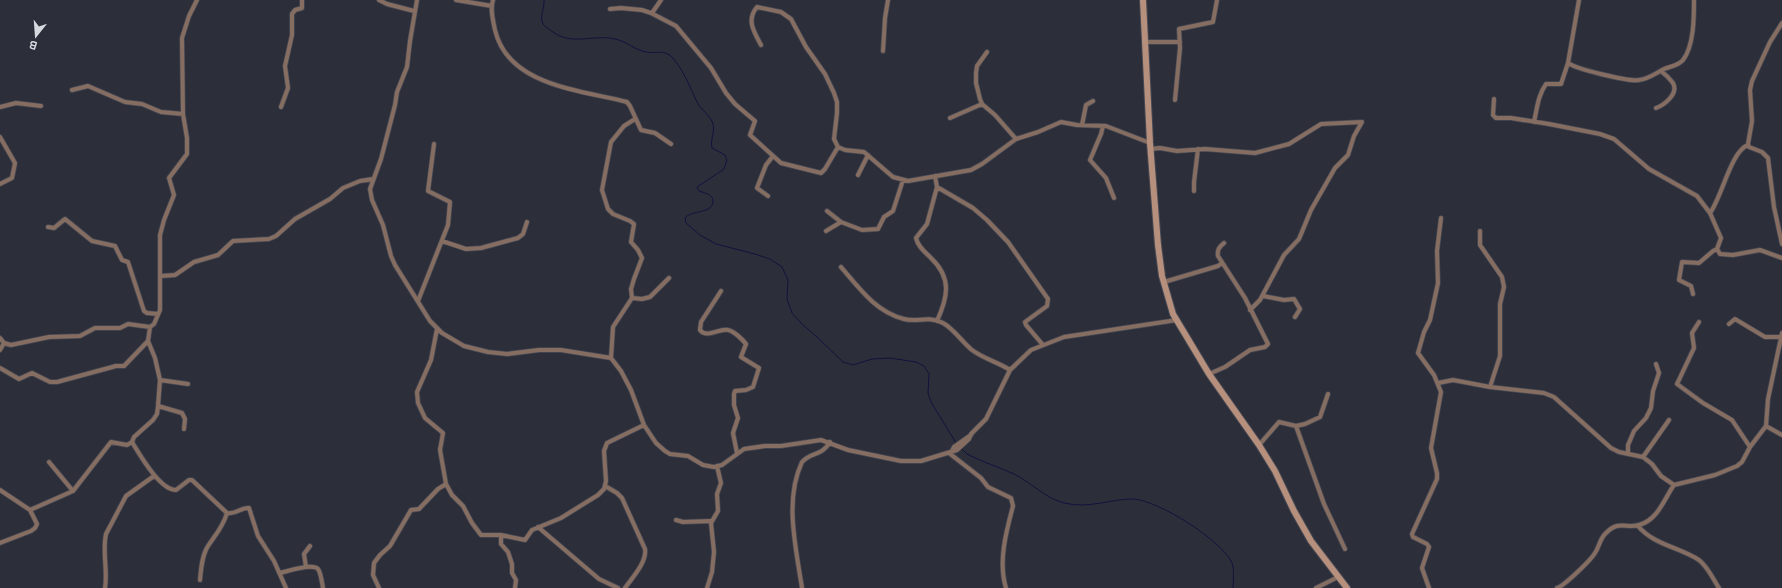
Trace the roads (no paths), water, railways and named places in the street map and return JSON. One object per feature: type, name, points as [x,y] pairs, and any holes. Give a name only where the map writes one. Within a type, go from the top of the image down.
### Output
[{"type":"street","points":[[30,510],[73,491],[109,444],[113,442],[128,445],[132,442],[134,437],[153,420],[156,414],[160,380],[155,358],[148,342],[150,327],[154,324],[161,303],[160,235],[174,195],[169,178],[187,154],[187,138],[183,114],[182,38],[189,16],[197,0]]},
{"type":"street","points":[[281,107],[288,88],[285,66],[292,35],[292,14],[295,10],[302,8],[302,0]]},
{"type":"street","points":[[379,0],[386,4],[414,11]]},
{"type":"street","points":[[417,0],[414,11],[407,67],[396,92],[395,105],[381,159],[370,189],[372,200],[383,225],[391,256],[430,321],[437,329],[456,342],[471,348],[488,352],[512,354],[539,350],[561,350],[611,358]]},
{"type":"street","points":[[456,0],[492,6]]},
{"type":"street","points":[[494,0],[492,6],[494,23],[501,47],[510,59],[526,73],[561,86],[627,102],[641,130],[655,133],[671,144]]},
{"type":"street","points":[[652,13],[661,0]]},
{"type":"street","points":[[883,51],[885,18],[888,0]]},
{"type":"street","points":[[1143,0],[1158,245],[1164,282],[1170,305],[1177,320],[1209,374],[1259,445],[1275,471],[1294,511],[1311,541],[1347,588]]},
{"type":"street","points":[[1175,100],[1180,28],[1214,22],[1217,0]]},
{"type":"street","points":[[1534,122],[1543,87],[1546,84],[1561,84],[1568,63],[1579,0]]},
{"type":"street","points":[[1568,63],[1634,81],[1645,79],[1678,65],[1686,55],[1692,34],[1694,0]]},
{"type":"street","points":[[761,45],[751,22],[754,10],[757,6],[769,11],[781,12],[794,23],[806,47],[825,74],[834,93],[837,113],[834,139],[838,146],[845,150],[862,152],[868,155],[888,173],[908,181],[964,172],[982,164],[1016,139],[1038,132],[1061,122],[1112,128],[1151,146],[1177,151],[1198,149],[1256,153],[1289,144],[1321,124],[1362,122],[1354,136],[1348,155],[1335,168],[1309,214],[1298,238],[1282,259],[1263,296],[1250,310]]},
{"type":"street","points":[[610,10],[632,9],[652,13],[678,28],[712,68],[735,104],[755,121],[750,135],[780,163],[819,173],[825,170],[838,146]]},
{"type":"street","points":[[1748,145],[1752,121],[1750,90],[1752,81],[1770,42],[1782,23]]},
{"type":"street","points":[[1145,42],[1180,42]]},
{"type":"street","points":[[987,52],[977,66],[976,73],[976,83],[982,104],[995,115],[1016,139]]},
{"type":"street","points":[[1656,108],[1667,103],[1674,89],[1672,82],[1661,71]]},
{"type":"street","points":[[72,90],[88,86],[125,102],[142,104],[161,112],[183,114]]},
{"type":"street","points":[[1494,99],[1493,115],[1496,118],[1511,118],[1534,122],[1600,134],[1614,139],[1649,169],[1693,192],[1710,213],[1721,238],[1717,249],[1712,251],[1699,263],[1682,262],[1679,280],[1691,286],[1693,294]]},
{"type":"street","points":[[1082,125],[1086,105],[1093,101]]},
{"type":"street","points":[[0,107],[16,103],[41,106]]},
{"type":"street","points":[[950,118],[982,104]]},
{"type":"street","points":[[635,119],[624,126],[611,142],[602,190],[608,209],[613,214],[634,224],[632,242],[642,258],[631,289],[632,298],[613,327],[611,358],[621,371],[631,390],[644,424],[656,443],[670,454],[688,456],[704,465],[717,466],[730,460],[744,449],[822,440],[848,450],[901,462],[921,461],[950,452],[960,445],[986,419],[1010,370],[1031,350],[1064,337],[1177,320]]},
{"type":"street","points":[[1103,126],[1090,160],[1106,178],[1114,198]]},
{"type":"street","points":[[0,137],[15,163],[12,178],[0,184]]},
{"type":"street","points":[[418,301],[449,222],[450,202],[428,191],[434,144]]},
{"type":"street","points":[[1710,213],[1716,204],[1736,156],[1742,148],[1748,145]]},
{"type":"street","points":[[1748,145],[1751,148],[1762,152],[1768,158],[1774,207],[1782,244]]},
{"type":"street","points":[[1194,191],[1198,149]]},
{"type":"street","points":[[858,175],[868,155]]},
{"type":"street","points":[[768,196],[757,188],[766,165],[773,156]]},
{"type":"street","points":[[935,176],[937,187],[927,224],[916,238],[921,249],[934,261],[944,275],[946,303],[937,321]]},
{"type":"street","points":[[161,276],[175,275],[198,260],[218,255],[233,241],[265,240],[276,236],[294,219],[330,200],[351,184],[373,179]]},
{"type":"street","points":[[827,211],[841,222],[862,230],[878,229],[884,217],[893,211],[903,180]]},
{"type":"street","points":[[937,187],[974,208],[987,220],[1008,242],[1048,299],[1047,306],[1025,322],[1043,345]]},
{"type":"street","points":[[1429,588],[1422,568],[1429,547],[1427,544],[1413,537],[1412,534],[1438,476],[1431,448],[1440,392],[1434,375],[1418,353],[1424,332],[1430,320],[1438,283],[1437,251],[1441,218]]},
{"type":"street","points":[[48,227],[54,228],[66,220],[92,241],[115,246],[122,260],[128,262],[144,311],[158,314]]},
{"type":"street","points":[[442,241],[466,249],[481,248],[518,238],[523,234],[526,222]]},
{"type":"street","points":[[826,231],[841,222]]},
{"type":"street","points":[[1480,231],[1480,245],[1502,277],[1504,287],[1500,304],[1500,356],[1490,387]]},
{"type":"street","points":[[1209,374],[1225,367],[1250,350],[1268,346],[1245,298],[1222,263],[1217,252],[1224,243]]},
{"type":"street","points":[[1717,249],[1720,254],[1727,256],[1760,250],[1782,258]]},
{"type":"street","points":[[1164,282],[1218,266],[1222,263]]},
{"type":"street","points":[[841,267],[857,288],[878,307],[904,319],[914,320],[927,318],[937,321],[947,326],[973,351],[1010,370]]},
{"type":"street","points":[[632,298],[642,299],[650,297],[669,278]]},
{"type":"street","points":[[721,291],[701,322],[700,330],[704,333],[726,330],[730,331],[746,344],[741,357],[759,368],[753,387],[746,390],[735,391],[734,394],[734,404],[738,418],[733,433],[737,453]]},
{"type":"street","points":[[1263,296],[1284,300],[1294,299],[1300,310],[1296,317]]},
{"type":"street","points":[[1729,324],[1735,319],[1765,337],[1780,337]]},
{"type":"street","points":[[1699,322],[1692,333],[1694,348],[1677,384],[1703,403],[1732,420],[1750,447]]},
{"type":"street","points":[[0,338],[4,343],[11,345],[49,337],[80,336],[96,328],[120,328],[128,324],[150,327]]},
{"type":"street","points":[[437,329],[431,360],[417,392],[418,403],[425,418],[443,433],[440,450],[446,484],[452,495],[463,506],[479,534],[483,536],[501,535],[525,540],[532,530],[561,518],[595,498],[605,486],[606,478],[604,451],[607,443],[644,424]]},
{"type":"street","points":[[1638,526],[1661,508],[1674,485],[1715,475],[1737,466],[1742,462],[1750,447],[1766,426],[1768,399],[1782,333]]},
{"type":"street","points":[[0,368],[19,379],[32,373],[50,382],[57,382],[116,366],[124,366],[148,342]]},
{"type":"street","points":[[0,350],[4,343]]},
{"type":"street","points":[[1628,452],[1628,445],[1634,432],[1646,418],[1651,408],[1653,391],[1659,373],[1656,364]]},
{"type":"street","points":[[160,380],[188,384]]},
{"type":"street","points":[[1438,383],[1453,380],[1490,387],[1544,393],[1554,397],[1612,448],[1619,452],[1628,452],[1643,457],[1652,464],[1661,476],[1674,485]]},
{"type":"street","points":[[1259,445],[1279,422],[1296,426],[1305,424],[1320,417],[1328,394]]},
{"type":"street","points":[[158,406],[182,413],[185,418],[184,429]]},
{"type":"street","points":[[1643,457],[1669,420]]},
{"type":"street","points":[[1296,426],[1324,504],[1345,549]]},
{"type":"street","points":[[1766,426],[1782,435]]},
{"type":"street","points":[[132,442],[154,476],[174,490],[189,480],[192,480],[227,513],[234,514],[244,508],[249,508],[258,536],[265,544],[286,588]]},
{"type":"street","points":[[802,588],[794,531],[793,505],[795,488],[802,462],[810,456],[822,452],[830,442]]},
{"type":"street","points":[[950,452],[981,478],[988,487],[1007,495],[1012,500],[1013,506],[1005,542],[1003,581],[1006,588]]},
{"type":"street","points":[[49,462],[73,491]]},
{"type":"street","points":[[707,588],[712,572],[714,552],[710,526],[711,521],[718,511],[717,494],[721,483],[717,466]]},
{"type":"street","points":[[105,588],[106,534],[126,496],[154,476]]},
{"type":"street","points":[[379,588],[373,575],[374,564],[377,559],[390,546],[409,512],[411,510],[420,509],[438,489],[446,484]]},
{"type":"street","points":[[605,486],[617,493],[622,498],[645,551],[641,564],[625,588]]},
{"type":"street","points":[[0,490],[30,510],[36,520],[35,528],[0,543]]},
{"type":"street","points":[[200,580],[202,564],[208,546],[224,525],[227,513]]},
{"type":"street","points":[[676,520],[683,522],[711,521]]},
{"type":"street","points":[[1557,588],[1565,583],[1594,555],[1603,537],[1608,531],[1621,525],[1638,526],[1653,540],[1699,560],[1707,568],[1719,588]]},
{"type":"street","points":[[538,527],[599,579],[618,588]]},
{"type":"street","points":[[501,535],[501,544],[508,552],[512,564],[512,573],[516,580],[515,588]]},
{"type":"street","points":[[306,567],[304,554],[310,546]]},
{"type":"street","points":[[280,573],[306,567],[317,569],[323,588]]},
{"type":"street","points":[[1316,588],[1338,577]]},
{"type":"waterway","points":[[544,0],[542,15],[543,24],[560,36],[575,39],[615,39],[642,51],[663,52],[672,57],[683,73],[699,105],[712,121],[712,148],[725,155],[727,160],[724,169],[697,187],[699,191],[712,197],[712,205],[706,210],[692,214],[685,218],[686,223],[700,235],[716,244],[770,259],[782,267],[788,280],[787,299],[792,313],[843,362],[853,365],[872,359],[890,358],[916,362],[924,366],[929,374],[928,393],[931,402],[956,443]]},
{"type":"waterway","points":[[961,448],[967,454],[979,460],[1014,474],[1057,501],[1073,505],[1082,505],[1133,499],[1144,501],[1172,513],[1201,532],[1224,552],[1231,561],[1233,567],[1233,588]]}]
